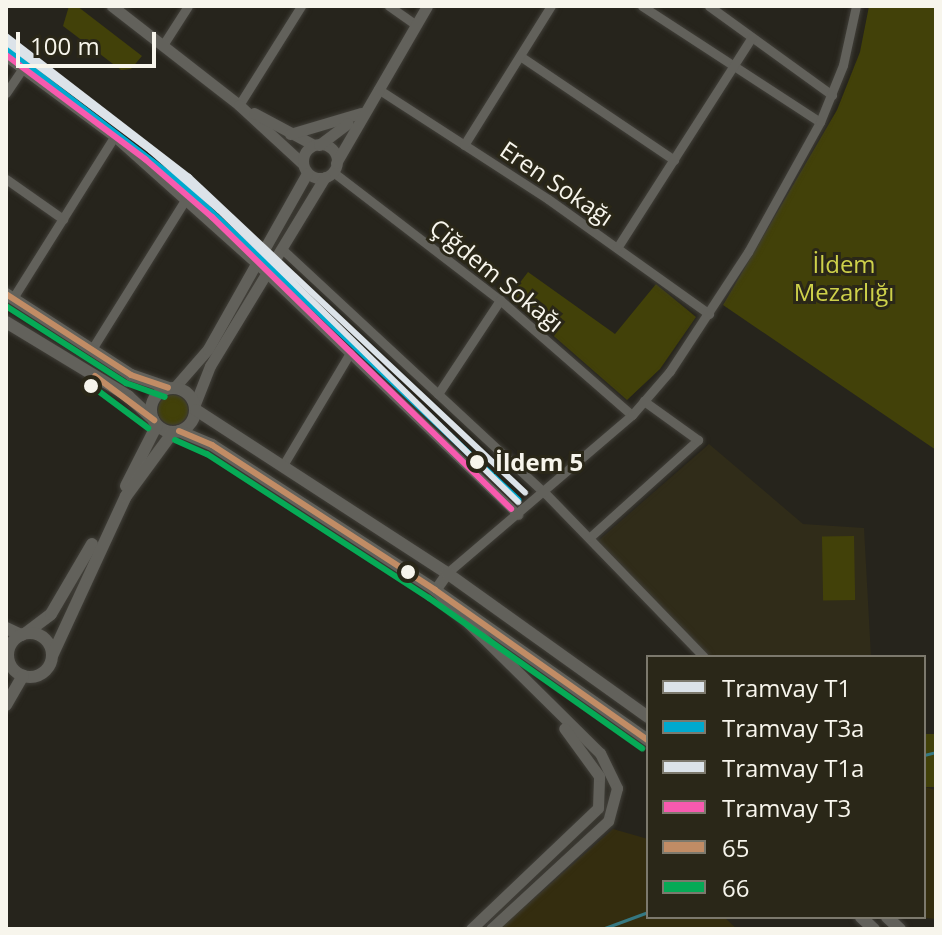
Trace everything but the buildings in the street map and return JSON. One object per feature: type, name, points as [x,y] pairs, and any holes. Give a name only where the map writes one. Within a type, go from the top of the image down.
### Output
[{"type":"main road","points":[[9,296],[131,375],[185,391],[195,407],[447,573],[646,716]]},
{"type":"main road","points":[[6,322],[128,396],[156,423],[212,445],[435,590],[646,739]]},
{"type":"main road","points":[[23,675],[8,658],[10,648],[51,614],[156,423],[152,404],[171,388]]},
{"type":"main road","points":[[23,675],[40,674],[52,656],[126,496],[176,432],[189,426],[195,407]]},
{"type":"main road","points":[[6,628],[47,640],[52,656]]},
{"type":"main road","points":[[6,705],[23,675]]},
{"type":"street","points":[[112,6],[239,105],[305,168],[331,171]]},
{"type":"street","points":[[163,45],[188,6]]},
{"type":"street","points":[[239,105],[301,6]]},
{"type":"street","points":[[389,6],[416,25]]},
{"type":"street","points":[[195,407],[210,366],[331,171],[361,113],[427,6]]},
{"type":"street","points":[[464,145],[551,6]]},
{"type":"street","points":[[642,6],[820,122]]},
{"type":"street","points":[[709,6],[832,95]]},
{"type":"street","points":[[491,929],[608,821],[617,800],[600,753],[435,590],[447,573],[545,493],[632,415],[709,314],[820,122],[832,95],[856,6]]},
{"type":"street","points":[[617,248],[752,37]]},
{"type":"street","points":[[520,56],[674,160]]},
{"type":"street","points":[[6,57],[114,137],[185,200],[267,274],[518,515]]},
{"type":"street","points":[[6,93],[22,69]]},
{"type":"street","name":"Eren Sokağı","points":[[378,89],[617,248],[709,314]]},
{"type":"street","points":[[239,105],[290,134],[332,150],[331,171]]},
{"type":"street","points":[[290,134],[361,113]]},
{"type":"street","points":[[171,388],[208,349],[257,265],[317,145],[361,113]]},
{"type":"street","points":[[9,296],[63,219],[114,137]]},
{"type":"street","name":"Çiğdem Sokağı","points":[[331,171],[500,300],[632,415]]},
{"type":"street","points":[[6,179],[63,219]]},
{"type":"street","points":[[92,349],[185,200]]},
{"type":"street","points":[[282,249],[545,493],[702,655]]},
{"type":"street","points":[[438,394],[500,300]]},
{"type":"street","points":[[282,467],[350,353]]},
{"type":"street","points":[[589,538],[698,440],[644,401]]},
{"type":"street","points":[[471,929],[593,815],[601,799],[592,763],[507,664]]},
{"type":"shaded area","points":[[709,444],[803,524],[864,528],[871,655],[707,655],[598,541]]},
{"type":"green space","points":[[69,6],[77,6],[142,56],[131,69],[121,70],[63,26]]},
{"type":"green space","name":"İldem Mezarlığı","points":[[869,6],[936,6],[936,450],[723,305],[837,110],[860,52]]},
{"type":"green space","points":[[528,272],[615,334],[656,284],[696,317],[660,369],[627,400],[509,297]]},
{"type":"green space","points":[[173,395],[184,399],[188,410],[184,421],[173,425],[162,421],[158,410],[162,399]]},
{"type":"green space","points":[[854,536],[855,600],[823,601],[822,537]]},
{"type":"green space","points":[[926,734],[936,734],[936,787],[926,787]]},
{"type":"sand","points":[[926,788],[936,790],[936,919],[926,918]]},
{"type":"sand","points":[[613,829],[646,838],[646,919],[726,919],[737,929],[499,929]]},
{"type":"waterway","points":[[926,754],[936,752]]},
{"type":"waterway","points":[[602,929],[646,913]]},
{"type":"tram line","name":"T1","points":[[6,36],[189,177],[525,493]]},
{"type":"tram line","name":"T1a","points":[[6,42],[151,151],[219,210],[518,502]]},
{"type":"tram line","name":"T3a","points":[[6,49],[183,185],[518,500]]},
{"type":"tram line","name":"T3","points":[[6,55],[145,159],[212,217],[511,509]]},
{"type":"transit line","name":"65","points":[[6,294],[131,375],[168,388]]},
{"type":"transit line","name":"66","points":[[6,306],[126,383],[165,397]]},
{"type":"transit line","name":"65","points":[[95,376],[154,420]]},
{"type":"transit line","name":"66","points":[[89,384],[148,428]]},
{"type":"transit line","name":"65","points":[[179,431],[212,445],[435,590],[646,739]]},
{"type":"transit line","name":"66","points":[[175,440],[207,454],[429,598],[642,748]]},
{"type":"place","name":"İldem 5","points":[[477,462]]}]
